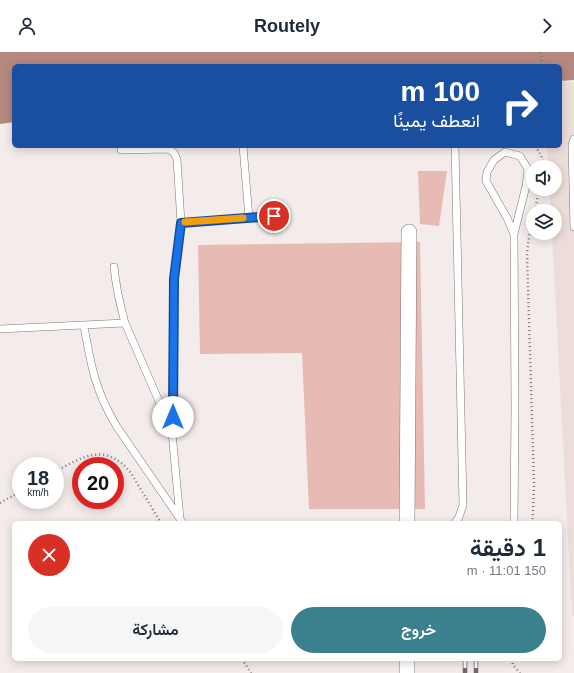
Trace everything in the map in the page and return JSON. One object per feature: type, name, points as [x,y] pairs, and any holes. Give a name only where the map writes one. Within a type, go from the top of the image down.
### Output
[{"type":"street","points":[[408,521],[409,232]]},
{"type":"street","points":[[406,673],[407,661]]},
{"type":"lane","points":[[574,139],[572,145],[574,227]]},
{"type":"lane","points":[[243,148],[249,218]]},
{"type":"lane","points":[[455,148],[463,505],[456,521]]},
{"type":"lane","points":[[121,150],[169,149],[174,152],[177,159],[181,223],[174,279],[172,432],[181,521]]},
{"type":"lane","points":[[514,234],[507,218],[486,181],[487,172],[494,160],[505,152],[520,156],[528,169],[526,186],[514,234],[514,521]]},
{"type":"lane","points":[[181,223],[274,216]]},
{"type":"lane","points":[[114,268],[119,299],[126,323],[172,432]]},
{"type":"lane","points":[[0,329],[126,323]]},
{"type":"lane","points":[[84,326],[95,379],[108,412],[181,521]]},
{"type":"path","points":[[541,52],[542,64]]},
{"type":"path","points":[[537,148],[543,160]]},
{"type":"path","points":[[529,240],[527,253],[534,484],[532,521]]},
{"type":"path","points":[[64,467],[78,459],[95,454],[113,457],[123,464],[131,473],[160,521]]},
{"type":"path","points":[[0,503],[12,496]]},
{"type":"path","points":[[243,661],[251,673]]},
{"type":"path","points":[[512,661],[513,665],[520,673]]},
{"type":"shaded area","points":[[0,52],[574,52],[574,80],[562,81],[562,64],[12,64],[12,122],[0,124]]},
{"type":"shaded area","points":[[562,82],[574,82],[574,616],[572,616],[552,240],[562,240],[562,204],[550,204],[550,196],[562,196],[562,160],[548,160],[547,148],[562,148]]},
{"type":"shaded area","points":[[418,171],[447,171],[439,226],[420,224]]},
{"type":"shaded area","points":[[420,242],[425,509],[309,509],[302,353],[200,354],[198,245]]},
{"type":"railway","points":[[465,661],[465,673]]},
{"type":"railway","points":[[476,661],[476,673]]},
{"type":"slow traffic","points":[[185,222],[243,218]]},
{"type":"route","points":[[173,417],[174,279],[181,223],[274,216]]}]
